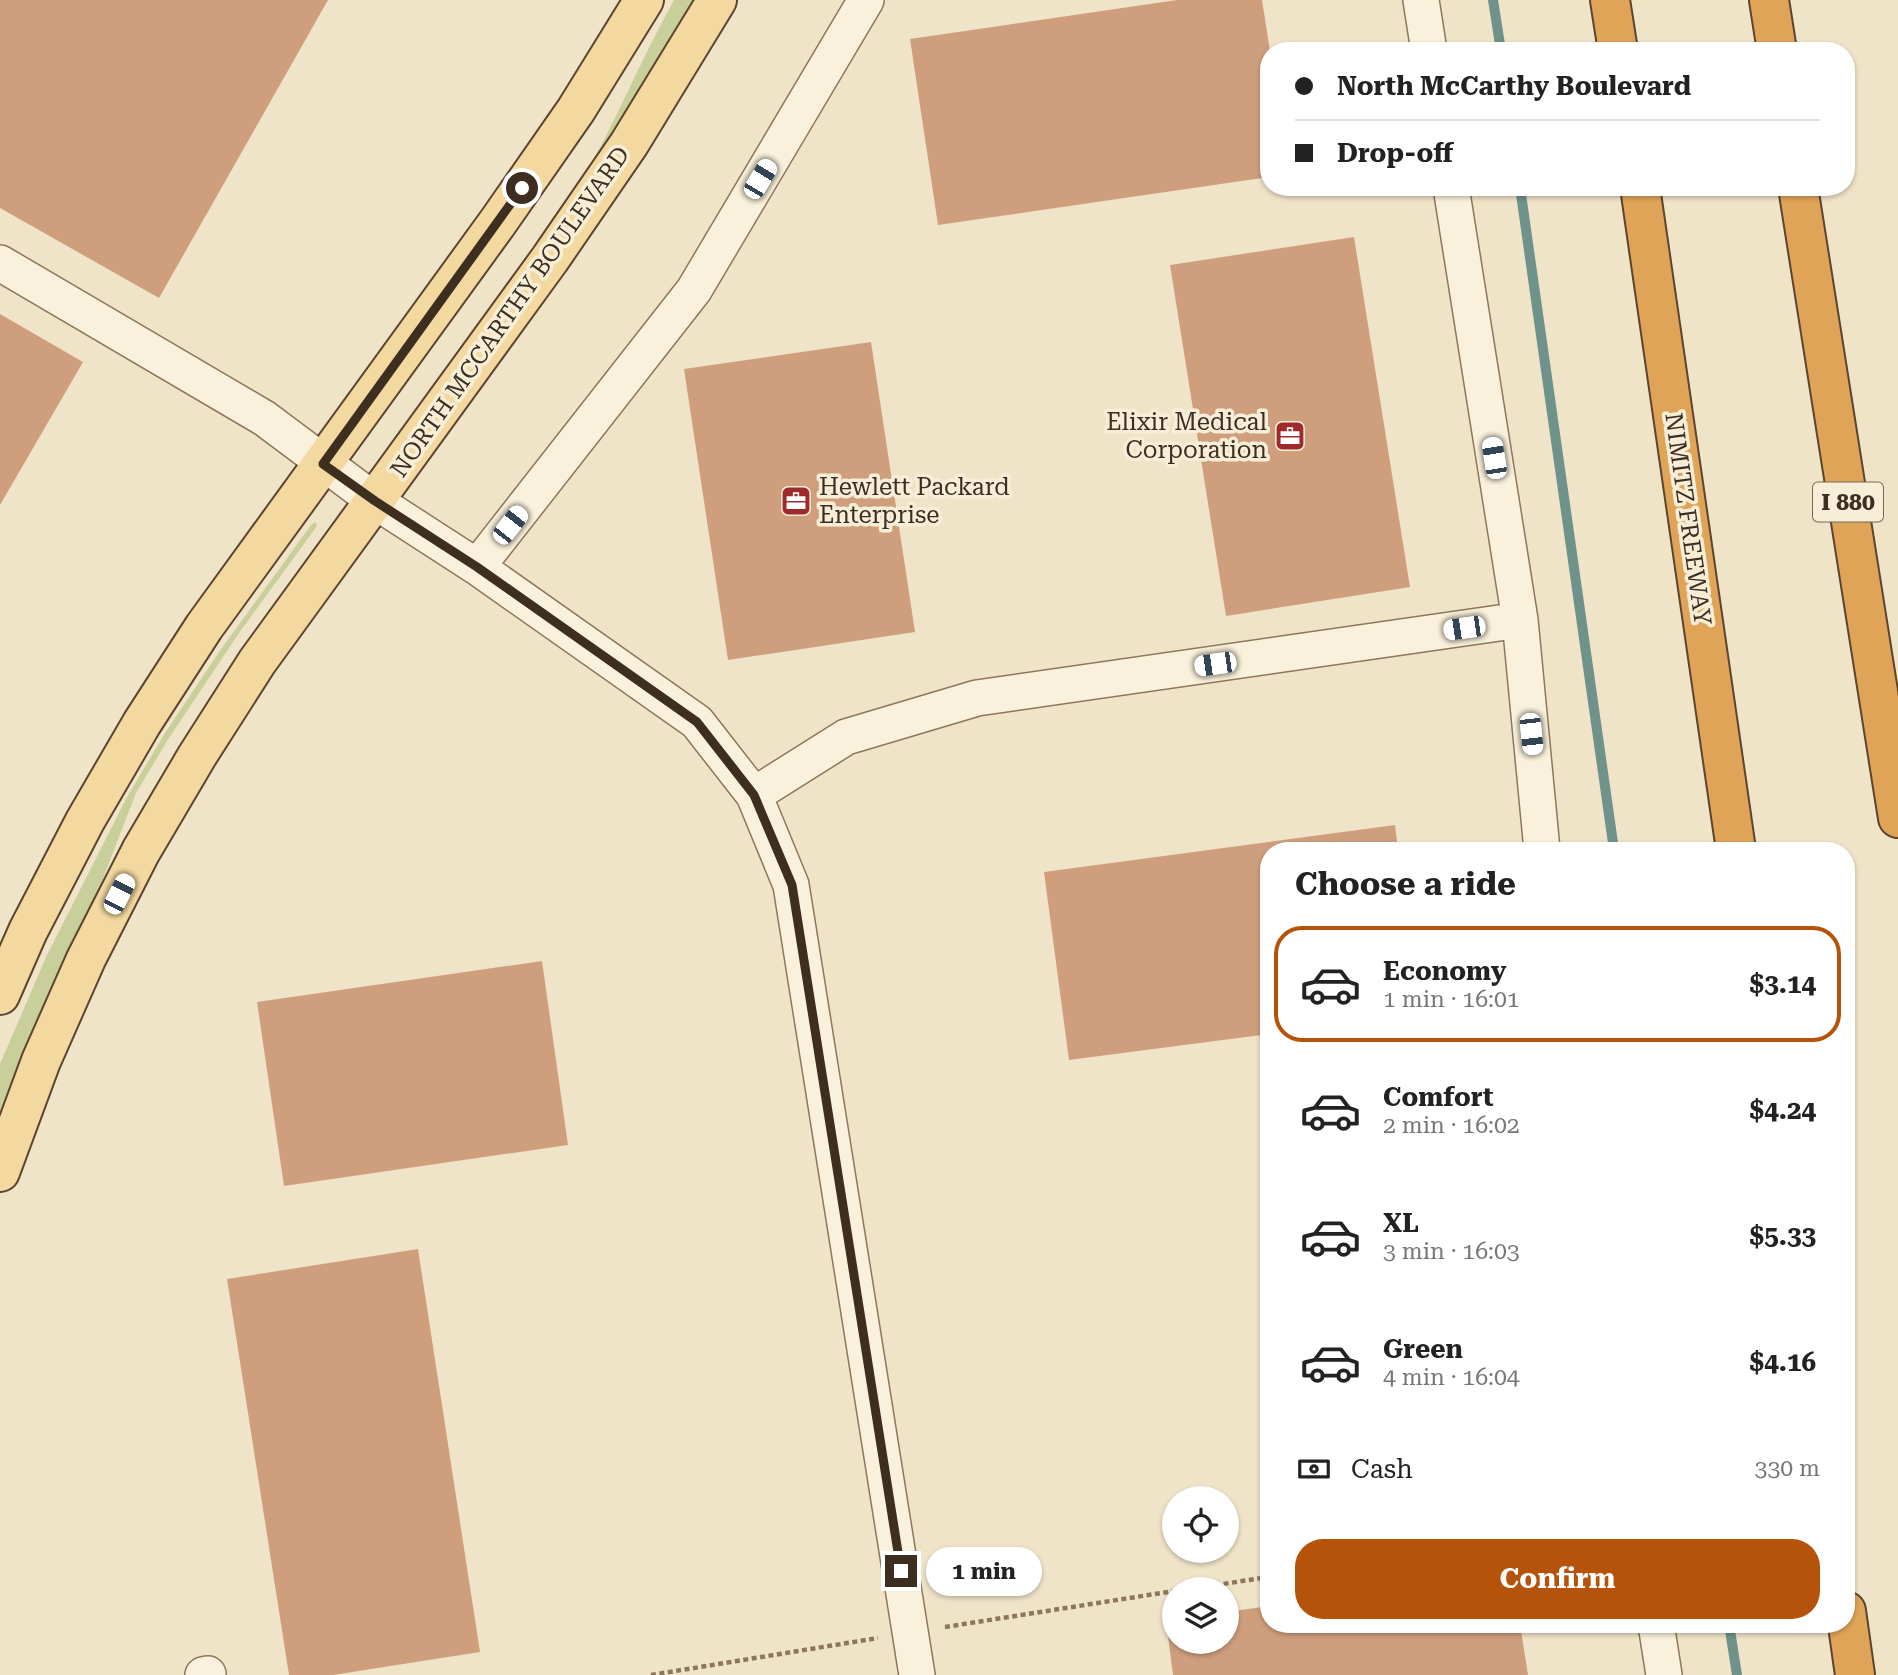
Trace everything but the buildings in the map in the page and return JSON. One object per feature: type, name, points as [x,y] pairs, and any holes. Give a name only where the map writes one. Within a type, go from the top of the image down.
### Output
[{"type":"highway","points":[[1610,0],[1617,42]]},
{"type":"highway","points":[[1769,0],[1776,42]]},
{"type":"highway","name":"NIMITZ FREEWAY","points":[[1641,196],[1735,842]]},
{"type":"highway","name":"I 880","points":[[1799,196],[1898,818]]},
{"type":"highway","points":[[1849,1633],[1856,1675]]},
{"type":"main road","points":[[0,995],[85,821],[142,723],[204,627],[490,233],[576,110],[644,0]]},
{"type":"main road","name":"NORTH MCCARTHY BOULEVARD","points":[[0,1172],[41,1061],[86,958],[141,851],[197,756],[257,662],[629,145],[718,0]]},
{"type":"lane","points":[[477,567],[694,290],[866,0]]},
{"type":"lane","points":[[1421,0],[1428,42]]},
{"type":"lane","points":[[1452,196],[1520,620],[1541,842]]},
{"type":"lane","points":[[0,262],[264,418],[375,501],[477,567],[697,722],[754,795],[792,885],[917,1675]]},
{"type":"lane","points":[[754,795],[846,737],[977,698],[1520,620]]},
{"type":"lane","points":[[1657,1633],[1664,1675]]},
{"type":"path","points":[[1239,1582],[1260,1578]]},
{"type":"green space","points":[[674,0],[702,0],[608,154],[580,185],[650,46]]},
{"type":"green space","points":[[316,522],[317,526],[239,633],[136,793],[74,954],[0,1132],[0,1064],[47,955],[127,797],[165,733],[219,652],[311,525]]},
{"type":"waterway","points":[[1493,0],[1500,42]]},
{"type":"waterway","points":[[1521,196],[1613,842]]},
{"type":"waterway","points":[[1730,1633],[1737,1675]]},
{"type":"place","name":"Elixir Medical Corporation","points":[[1290,436]]},
{"type":"place","name":"Hewlett Packard Enterprise","points":[[796,501]]},
{"type":"route","points":[[522,188],[323,464],[477,567],[697,722],[754,795],[792,885],[901,1571]]}]
